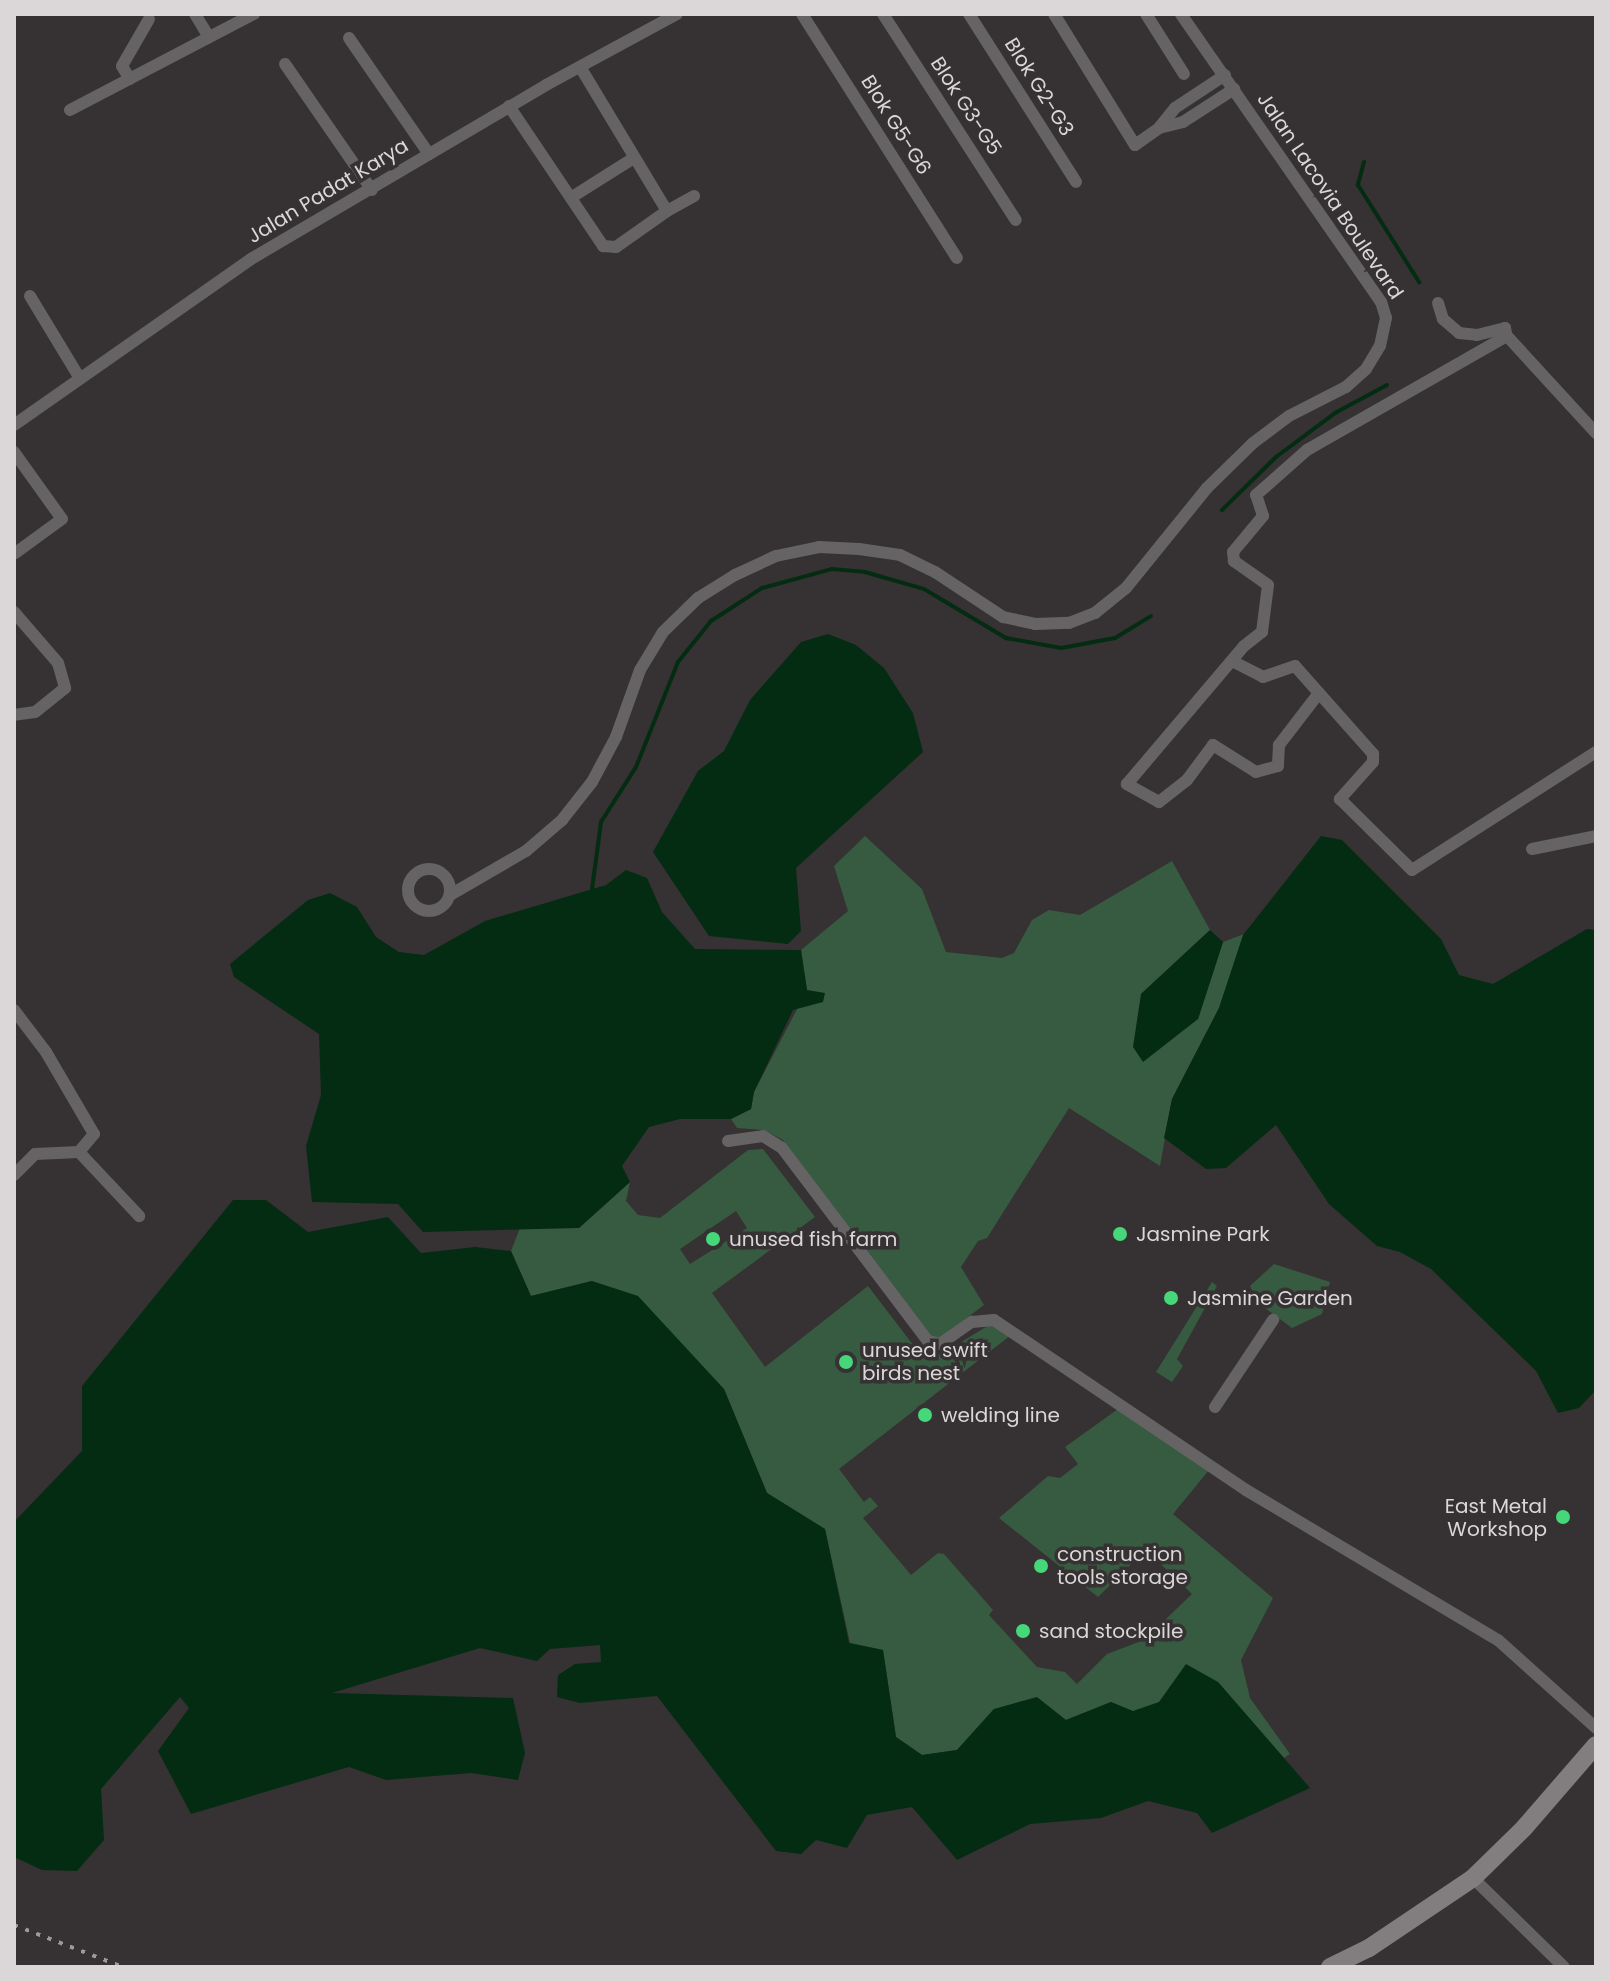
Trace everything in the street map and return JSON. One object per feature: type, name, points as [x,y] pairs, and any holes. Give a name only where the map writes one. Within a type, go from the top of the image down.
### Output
[{"type":"street","points":[[195,14],[209,37]]},
{"type":"street","points":[[70,110],[254,14]]},
{"type":"street","name":"Jalan Padat Karya","points":[[14,425],[241,266],[509,106],[677,14]]},
{"type":"street","name":"Blok G5-G6","points":[[802,14],[957,258]]},
{"type":"street","name":"Blok G3-G5","points":[[883,14],[1016,220]]},
{"type":"street","name":"Blok G2-G3","points":[[969,14],[1076,182]]},
{"type":"street","points":[[1054,14],[1135,145],[1159,128],[1175,108],[1225,75]]},
{"type":"street","points":[[1146,14],[1184,74]]},
{"type":"street","name":"Jalan Lacovia Boulevard","points":[[450,895],[526,851],[562,820],[610,748],[640,670],[663,632],[698,598],[735,575],[776,556],[819,547],[859,549],[900,555],[923,566],[1003,617],[1035,624],[1069,623],[1095,613],[1126,588],[1207,488],[1253,443],[1289,416],[1346,387],[1366,369],[1383,332],[1386,318],[1381,302],[1181,14]]},
{"type":"street","points":[[130,79],[122,66],[149,19]]},
{"type":"street","points":[[349,38],[429,154]]},
{"type":"street","points":[[285,64],[372,190]]},
{"type":"street","points":[[580,67],[632,159],[667,211]]},
{"type":"street","points":[[1159,128],[1183,122],[1234,89]]},
{"type":"street","points":[[509,106],[607,250],[694,196]]},
{"type":"street","points":[[572,197],[632,159]]},
{"type":"street","points":[[30,296],[79,377]]},
{"type":"street","points":[[1438,303],[1443,319],[1459,333],[1477,335],[1505,328],[1507,336],[1596,433]]},
{"type":"street","points":[[1319,693],[1279,745],[1278,766],[1256,772],[1213,745],[1187,780],[1159,802],[1127,784],[1232,661],[1262,632],[1269,587],[1232,558],[1263,516],[1256,495],[1307,450],[1507,336]]},
{"type":"street","points":[[14,452],[62,519],[15,551]]},
{"type":"street","points":[[14,612],[58,663],[65,688],[35,712],[14,715]]},
{"type":"street","points":[[1232,661],[1263,677],[1295,666],[1373,754],[1373,762],[1340,799],[1412,870],[1596,752]]},
{"type":"street","points":[[1532,849],[1596,836]]},
{"type":"street","points":[[14,1010],[93,1128],[94,1134],[79,1152],[35,1154],[14,1175]]},
{"type":"street","points":[[728,1141],[763,1136],[782,1148],[928,1341],[940,1344],[972,1322],[994,1320],[1246,1490],[1498,1640],[1596,1728]]},
{"type":"street","points":[[79,1152],[139,1216]]},
{"type":"street","points":[[1215,1407],[1273,1320]]},
{"type":"street","points":[[1330,1967],[1369,1948],[1473,1878],[1524,1828],[1596,1745]]},
{"type":"street","points":[[1473,1878],[1564,1967]]},
{"type":"shaded area","points":[[828,634],[856,645],[884,668],[913,713],[923,752],[796,868],[801,931],[788,944],[709,936],[653,852],[698,771],[724,751],[750,700],[801,642]]},
{"type":"shaded area","points":[[865,836],[922,889],[946,952],[1002,958],[1014,953],[1032,920],[1049,910],[1080,915],[1172,861],[1210,930],[1141,994],[1198,1019],[1223,942],[1244,934],[1219,1008],[1172,1099],[1160,1166],[1069,1108],[987,1238],[978,1241],[961,1267],[984,1305],[940,1338],[931,1337],[783,1140],[764,1130],[737,1128],[731,1119],[751,1109],[754,1092],[807,990],[801,950],[848,911],[834,866]]},
{"type":"shaded area","points":[[1321,836],[1342,840],[1441,939],[1459,975],[1493,984],[1587,929],[1596,930],[1596,1390],[1579,1408],[1558,1413],[1536,1371],[1431,1269],[1400,1252],[1377,1246],[1329,1204],[1276,1125],[1226,1168],[1206,1169],[1164,1138],[1172,1099],[1219,1008],[1243,935]]},
{"type":"shaded area","points":[[626,870],[647,878],[662,912],[695,949],[801,950],[807,990],[825,993],[823,1002],[793,1010],[754,1092],[751,1109],[731,1119],[680,1119],[649,1127],[622,1166],[630,1182],[579,1228],[423,1232],[398,1204],[312,1202],[306,1146],[321,1095],[319,1034],[234,977],[230,964],[308,900],[330,893],[357,907],[376,937],[399,952],[424,955],[485,921],[606,885]]},
{"type":"shaded area","points":[[1210,930],[1223,942],[1198,1019],[1143,1062],[1133,1047],[1141,994]]},
{"type":"shaded area","points":[[763,1149],[815,1217],[712,1293],[765,1367],[868,1286],[917,1350],[941,1354],[991,1324],[1011,1335],[839,1469],[864,1502],[870,1497],[878,1506],[863,1518],[911,1575],[938,1553],[944,1554],[993,1610],[989,1615],[1037,1667],[1065,1672],[1077,1684],[1107,1654],[1144,1640],[1192,1594],[1146,1550],[1098,1597],[999,1518],[1048,1476],[1060,1478],[1078,1464],[1065,1447],[1118,1409],[1209,1470],[1173,1514],[1273,1598],[1241,1660],[1250,1698],[1290,1754],[1284,1758],[1218,1682],[1133,1712],[1111,1702],[1066,1720],[994,1709],[957,1750],[922,1755],[896,1737],[883,1650],[850,1643],[825,1529],[767,1493],[724,1389],[592,1281],[531,1296],[511,1251],[520,1228],[579,1228],[630,1182],[626,1201],[638,1215],[660,1218],[748,1150]],"holes":[[[736,1211],[747,1228],[690,1264],[680,1249]]]},
{"type":"shaded area","points":[[233,1200],[266,1200],[308,1232],[388,1217],[421,1253],[475,1247],[511,1251],[531,1296],[592,1281],[638,1296],[724,1389],[767,1493],[825,1529],[849,1643],[883,1650],[896,1737],[922,1755],[957,1750],[994,1709],[1037,1697],[1066,1720],[1111,1702],[1133,1711],[1159,1702],[1186,1664],[1218,1682],[1310,1788],[1212,1833],[1197,1813],[1148,1801],[1101,1818],[1030,1824],[957,1860],[912,1807],[867,1815],[847,1848],[816,1840],[801,1854],[776,1851],[657,1696],[580,1703],[557,1697],[558,1675],[575,1664],[601,1662],[600,1645],[550,1649],[537,1661],[480,1648],[332,1693],[513,1698],[525,1753],[518,1780],[471,1773],[386,1780],[349,1767],[191,1814],[158,1751],[189,1708],[180,1697],[101,1789],[104,1840],[77,1871],[42,1870],[14,1857],[14,1522],[82,1451],[82,1386]]},
{"type":"shaded area","points":[[1274,1264],[1330,1282],[1322,1314],[1292,1328],[1258,1303],[1250,1286]]},
{"type":"shaded area","points":[[1212,1282],[1217,1286],[1177,1359],[1183,1366],[1172,1382],[1156,1372]]},
{"type":"waterway","points":[[1364,162],[1358,185],[1419,282]]},
{"type":"waterway","points":[[1222,510],[1276,457],[1335,413],[1387,385]]},
{"type":"waterway","points":[[592,889],[601,822],[636,767],[678,662],[711,621],[762,588],[832,569],[865,572],[924,589],[1006,638],[1061,648],[1115,638],[1151,616]]},
{"type":"railway","points":[[14,1925],[123,1967]]},
{"type":"place","name":"Jasmine Park","points":[[1120,1234]]},
{"type":"place","name":"unused fish farm","points":[[713,1239]]},
{"type":"place","name":"Jasmine Garden","points":[[1171,1298]]},
{"type":"place","name":"unused swift birds nest","points":[[846,1362]]},
{"type":"place","name":"welding line","points":[[925,1415]]},
{"type":"place","name":"East Metal Workshop","points":[[1563,1517]]},
{"type":"place","name":"construction tools storage","points":[[1041,1566]]},
{"type":"place","name":"sand stockpile","points":[[1023,1631]]}]
